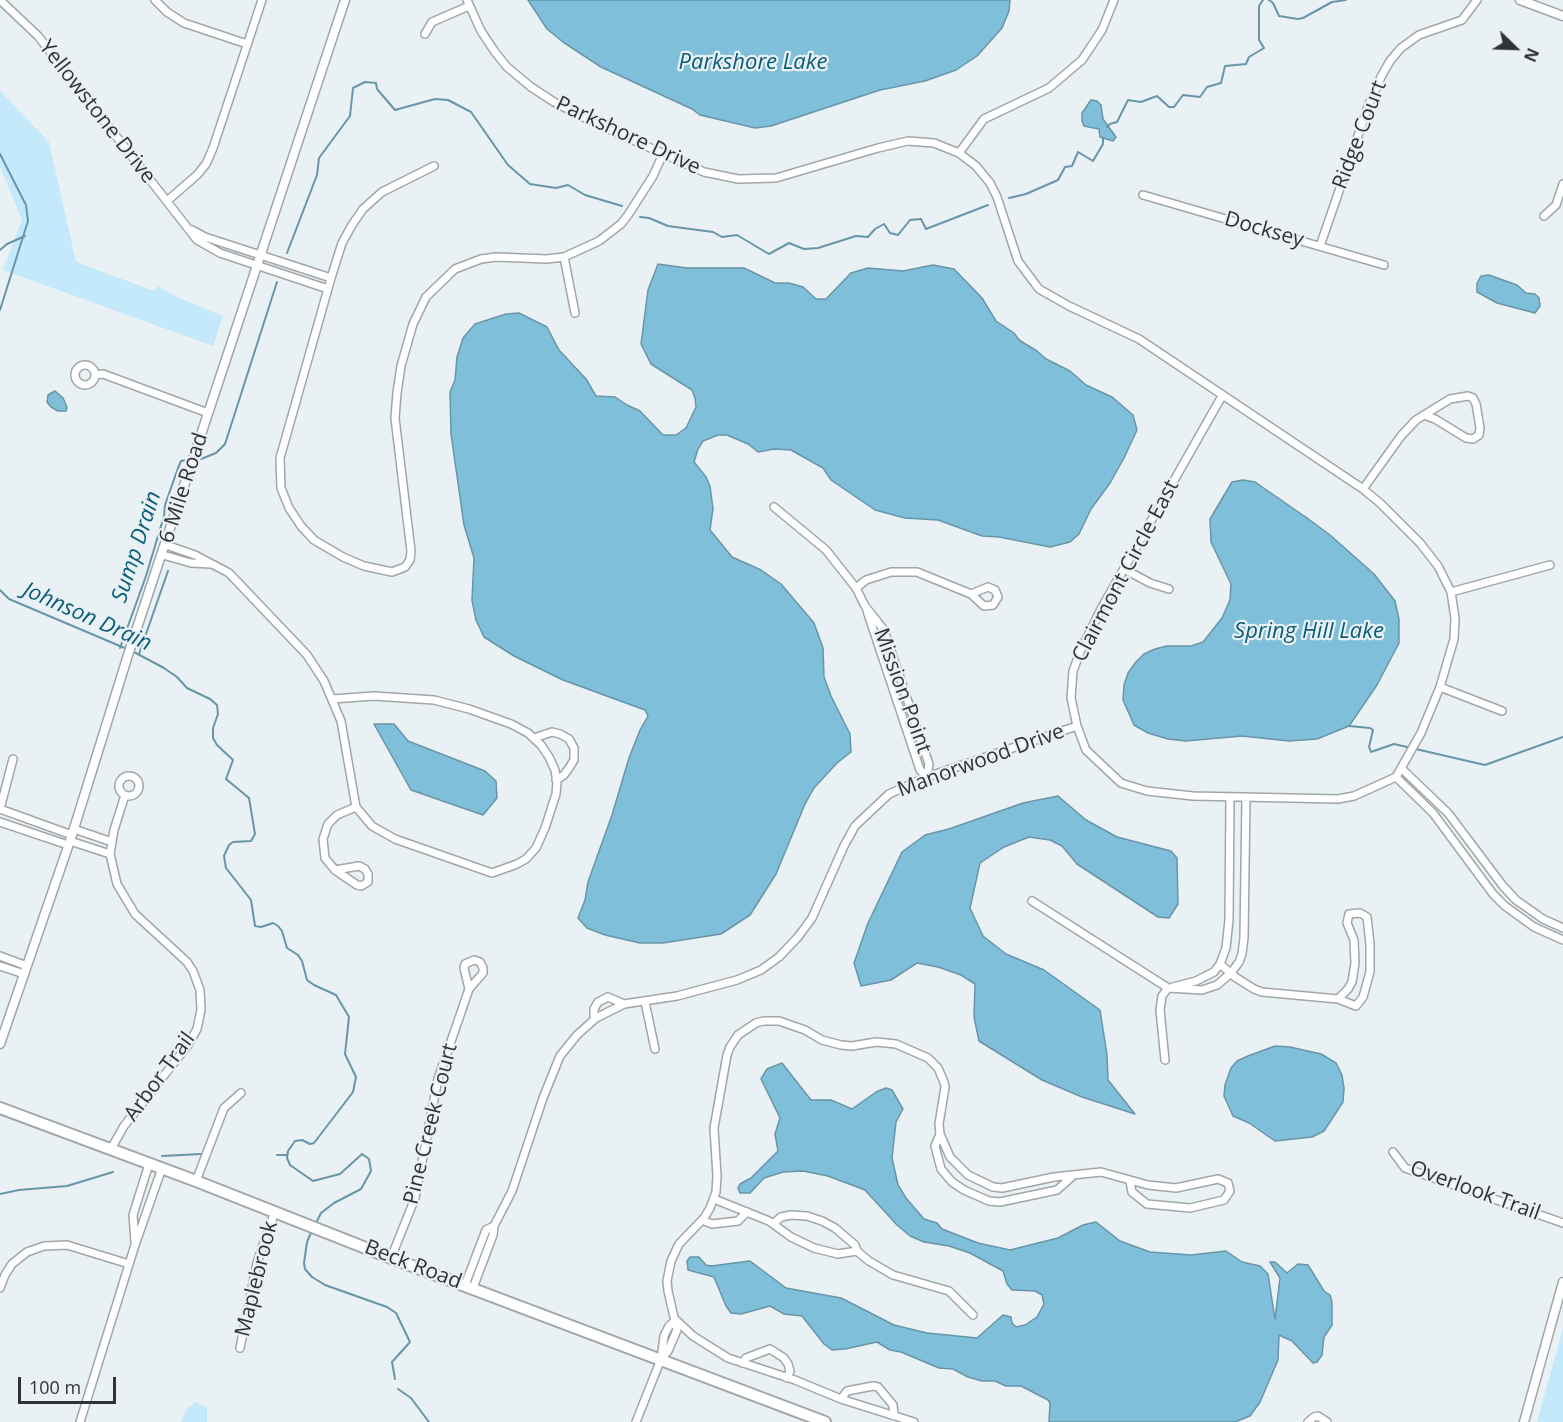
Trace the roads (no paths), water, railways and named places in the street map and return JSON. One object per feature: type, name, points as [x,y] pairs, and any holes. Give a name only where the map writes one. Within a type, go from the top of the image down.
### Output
[{"type":"main road","name":"Beck Road","points":[[0,1108],[196,1180],[391,1257],[825,1422]]},
{"type":"street","name":"Yellowstone Drive","points":[[0,0],[38,36],[197,240],[209,249],[328,289]]},
{"type":"street","points":[[155,0],[167,12],[184,23],[247,45]]},
{"type":"street","points":[[167,201],[206,164],[262,0]]},
{"type":"street","name":"6 Mile Road","points":[[0,1044],[71,837],[345,0]]},
{"type":"street","points":[[959,153],[984,119],[1048,88],[1082,60],[1102,30],[1114,0]]},
{"type":"street","name":"Ridge Court","points":[[1320,246],[1369,104],[1390,61],[1401,48],[1419,35],[1462,20],[1477,0]]},
{"type":"street","points":[[1520,0],[1563,16]]},
{"type":"street","points":[[425,34],[432,22],[468,3]]},
{"type":"street","name":"Parkshore Drive","points":[[468,3],[481,31],[495,52],[507,67],[526,84],[554,102],[663,154],[712,174],[738,179],[791,174],[898,142],[916,141],[934,143],[959,153],[976,166],[997,196],[1017,261],[1039,289],[1139,339],[1363,489],[1395,517],[1438,566],[1451,592],[1455,618],[1454,639],[1440,687],[1421,733],[1396,777]]},
{"type":"street","points":[[434,166],[382,192],[363,209],[342,243],[282,448],[281,488],[289,508],[301,526],[314,540],[354,562],[382,571],[397,572],[408,563],[411,551],[395,418],[401,366],[413,324],[426,297],[455,269],[481,260],[496,257],[534,259],[564,257],[599,241],[621,224],[639,199],[663,154]]},
{"type":"street","points":[[1544,216],[1556,205],[1563,184]]},
{"type":"street","name":"Docksey","points":[[1143,195],[1384,265]]},
{"type":"street","name":"Yellowstone Drive","points":[[189,228],[204,237],[331,278]]},
{"type":"street","points":[[564,257],[575,313]]},
{"type":"street","points":[[95,375],[103,374],[208,413]]},
{"type":"street","name":"Clairmont Circle East","points":[[1222,396],[1101,609],[1080,652],[1073,671],[1071,698],[1077,726],[1086,750],[1121,783],[1147,791],[1230,798],[1338,799],[1354,796],[1396,777]]},
{"type":"street","points":[[1363,489],[1401,436],[1416,420],[1424,415],[1450,399],[1468,396],[1476,404],[1479,435],[1473,439],[1466,438],[1436,419],[1424,415]]},
{"type":"street","name":"Mission Point","points":[[774,507],[826,550],[856,588],[865,606],[920,770],[927,777]]},
{"type":"street","points":[[166,545],[229,573],[308,655],[332,699],[345,739],[356,807],[372,826],[395,839],[492,873],[526,859],[536,848],[556,794],[556,780],[549,757],[534,738],[511,724],[490,716],[434,700],[374,696],[332,699]]},
{"type":"street","points":[[163,555],[191,563],[213,564]]},
{"type":"street","points":[[1451,592],[1550,565]]},
{"type":"street","points":[[1124,570],[1150,583],[1169,589]]},
{"type":"street","points":[[856,588],[866,580],[891,572],[917,572],[971,594]]},
{"type":"street","name":"Mission Point","points":[[865,606],[884,630],[930,764],[927,777]]},
{"type":"street","points":[[1440,687],[1502,711]]},
{"type":"street","name":"Manorwood Drive","points":[[469,1287],[486,1230],[494,1226],[512,1191],[543,1098],[560,1056],[594,1019],[624,1004],[645,1002],[737,980],[761,970],[779,957],[812,918],[855,826],[890,794],[927,777],[1077,726]]},
{"type":"street","points":[[534,738],[552,732],[569,739],[574,748],[574,760],[570,768],[556,780]]},
{"type":"street","points":[[13,759],[0,809],[110,854]]},
{"type":"street","points":[[1401,768],[1448,813],[1516,900],[1543,919],[1563,928]]},
{"type":"street","points":[[1396,777],[1433,813],[1493,894],[1534,927],[1563,940]]},
{"type":"street","name":"Arbor Trail","points":[[111,1149],[124,1126],[193,1036],[200,1019],[201,999],[197,979],[187,962],[143,923],[126,901],[117,884],[110,854],[125,795]]},
{"type":"street","points":[[1032,901],[1168,988],[1202,990],[1217,985],[1231,973],[1242,954],[1246,797]]},
{"type":"street","points":[[1165,1060],[1160,1010],[1162,996],[1168,988],[1214,972],[1226,948],[1230,908],[1230,798]]},
{"type":"street","points":[[335,870],[325,858],[325,832],[337,815],[356,807]]},
{"type":"street","points":[[0,822],[71,837],[112,842]]},
{"type":"street","points":[[1455,842],[1464,835]]},
{"type":"street","points":[[1230,866],[1245,867]]},
{"type":"street","points":[[1509,909],[1516,900]]},
{"type":"street","points":[[1230,908],[1244,907]]},
{"type":"street","points":[[1220,964],[1254,989],[1269,994],[1338,999],[1356,1006],[1359,1004],[1370,972],[1367,917],[1359,913],[1349,914],[1347,923],[1354,940],[1355,963],[1352,982],[1338,999]]},
{"type":"street","points":[[0,957],[26,970]]},
{"type":"street","points":[[0,966],[26,970]]},
{"type":"street","name":"Pine Creek Court","points":[[391,1257],[415,1198],[438,1079],[469,989]]},
{"type":"street","name":"Manorwood Drive","points":[[594,1019],[594,1009],[598,1002],[608,997],[624,1004]]},
{"type":"street","points":[[645,1002],[655,1049]]},
{"type":"street","points":[[914,1422],[841,1399],[728,1358],[705,1345],[681,1327],[676,1320],[668,1291],[668,1270],[679,1244],[702,1220],[714,1199],[717,1176],[714,1128],[727,1055],[738,1035],[756,1023],[770,1020],[805,1030],[822,1040],[840,1045],[886,1042],[920,1053],[938,1068],[944,1082],[939,1124],[940,1134],[950,1157],[959,1168],[981,1182],[1002,1188],[1054,1177],[1101,1172],[1148,1185],[1176,1188],[1218,1179],[1228,1183],[1230,1191],[1224,1200],[1190,1208],[1147,1204],[1132,1192],[1130,1181]]},
{"type":"street","points":[[196,1180],[224,1108],[241,1094]]},
{"type":"street","points":[[940,1134],[935,1146],[941,1169],[952,1182],[989,1202],[1000,1202],[1057,1190],[1074,1175]]},
{"type":"street","name":"Overlook Trail","points":[[1393,1152],[1405,1168],[1563,1223]]},
{"type":"street","points":[[135,1245],[133,1215],[149,1164]]},
{"type":"street","points":[[80,1422],[135,1245],[162,1168]]},
{"type":"street","points":[[976,1197],[981,1182]]},
{"type":"street","points":[[714,1199],[774,1224],[791,1237],[814,1248],[838,1254],[857,1251]]},
{"type":"street","name":"Maplebrook","points":[[240,1348],[257,1263],[275,1211]]},
{"type":"street","points":[[702,1220],[712,1224],[738,1221],[747,1212]]},
{"type":"street","points":[[774,1224],[777,1219],[790,1215],[807,1216],[822,1221],[835,1228],[855,1245],[857,1251],[869,1261],[893,1275],[949,1291],[974,1315]]},
{"type":"street","points":[[0,1288],[8,1270],[20,1257],[35,1249],[50,1245],[76,1247],[129,1264]]},
{"type":"street","points":[[1524,1422],[1563,1282]]},
{"type":"street","points":[[636,1422],[661,1359],[664,1336],[669,1326],[676,1320]]},
{"type":"street","points":[[742,1363],[746,1358],[770,1349],[784,1358],[788,1364],[790,1371],[787,1378]]},
{"type":"street","points":[[841,1399],[847,1391],[873,1386],[878,1388],[893,1405],[894,1416]]},
{"type":"street","points":[[1308,1422],[1318,1416],[1327,1422]]},
{"type":"water","name":"Parkshore Lake","points":[[528,0],[1010,0],[1009,11],[1002,28],[977,56],[956,70],[925,81],[880,90],[771,126],[755,128],[700,115],[692,109],[601,67],[547,29]]},
{"type":"water","points":[[1091,100],[1101,105],[1103,119],[1116,137],[1113,141],[1100,137],[1099,129],[1084,126],[1082,113]]},
{"type":"water","points":[[658,264],[687,268],[744,268],[775,283],[789,283],[803,287],[816,299],[826,299],[851,273],[868,268],[903,271],[933,265],[954,269],[982,298],[996,321],[1046,359],[1070,371],[1086,385],[1112,397],[1133,415],[1137,430],[1124,458],[1110,483],[1091,509],[1079,534],[1070,542],[1050,547],[982,536],[938,520],[905,518],[875,510],[831,480],[823,468],[791,450],[774,449],[758,452],[748,444],[727,435],[718,435],[703,441],[694,462],[710,486],[713,509],[710,530],[732,557],[761,570],[781,584],[814,623],[823,648],[824,677],[850,734],[851,752],[837,763],[814,788],[776,874],[750,915],[721,934],[663,943],[640,943],[605,935],[587,928],[578,918],[629,758],[648,716],[645,710],[563,680],[514,656],[484,637],[476,620],[472,600],[474,558],[464,525],[451,434],[450,392],[455,380],[457,357],[463,338],[475,324],[506,314],[519,313],[547,327],[559,350],[586,379],[596,396],[615,397],[640,411],[663,435],[676,435],[686,428],[696,407],[692,390],[651,364],[641,344],[648,290]]},
{"type":"water","points":[[1489,275],[1517,285],[1526,293],[1535,294],[1539,298],[1540,306],[1535,313],[1497,303],[1477,292],[1477,283],[1481,276]]},
{"type":"water","points":[[55,391],[63,398],[67,407],[66,411],[58,411],[47,402],[48,395]]},
{"type":"water","name":"Spring Hill Lake","points":[[1243,480],[1255,482],[1307,518],[1374,574],[1395,601],[1399,619],[1399,643],[1377,685],[1349,726],[1317,739],[1289,741],[1242,736],[1186,741],[1148,733],[1134,725],[1123,700],[1128,673],[1144,654],[1155,649],[1167,646],[1191,646],[1203,642],[1222,618],[1230,600],[1231,584],[1211,542],[1210,519],[1232,482]]},
{"type":"water","points":[[374,724],[394,724],[408,741],[485,771],[496,781],[497,798],[483,815],[411,790]]},
{"type":"water","points":[[1058,796],[1086,820],[1117,837],[1171,851],[1177,858],[1178,904],[1169,918],[1158,917],[1077,864],[1062,846],[1050,840],[1029,837],[1004,847],[980,863],[970,908],[983,936],[1006,954],[1044,970],[1100,1010],[1107,1055],[1108,1080],[1135,1114],[1082,1097],[1042,1080],[979,1041],[974,1017],[975,984],[961,975],[917,963],[891,980],[861,986],[854,963],[868,923],[902,852],[925,835],[1023,803]]},
{"type":"water","points":[[1275,1046],[1321,1054],[1336,1063],[1342,1075],[1343,1102],[1324,1131],[1312,1137],[1275,1141],[1249,1123],[1233,1116],[1224,1096],[1231,1068],[1237,1061]]},
{"type":"water","points":[[782,1063],[811,1100],[831,1100],[852,1109],[876,1092],[886,1088],[892,1090],[903,1109],[896,1122],[892,1158],[898,1185],[924,1219],[937,1223],[942,1229],[978,1243],[1010,1250],[1058,1238],[1083,1225],[1096,1222],[1120,1241],[1150,1252],[1191,1255],[1226,1251],[1242,1262],[1260,1266],[1268,1274],[1275,1319],[1280,1278],[1270,1262],[1275,1262],[1287,1273],[1298,1264],[1308,1265],[1324,1291],[1330,1295],[1332,1302],[1332,1325],[1324,1337],[1322,1355],[1317,1362],[1313,1363],[1292,1341],[1279,1335],[1278,1360],[1260,1402],[1250,1416],[1235,1422],[1049,1422],[1050,1403],[1048,1400],[1021,1386],[1006,1386],[995,1381],[982,1381],[968,1377],[953,1369],[939,1368],[901,1352],[890,1350],[877,1342],[832,1350],[824,1344],[802,1316],[784,1314],[770,1306],[741,1314],[731,1313],[714,1277],[688,1270],[687,1261],[690,1257],[699,1257],[706,1265],[711,1266],[750,1261],[786,1288],[841,1298],[894,1325],[927,1333],[977,1338],[1003,1315],[1011,1317],[1016,1327],[1025,1325],[1037,1317],[1044,1304],[1042,1295],[1035,1291],[1012,1290],[1007,1284],[1003,1271],[970,1253],[949,1246],[924,1242],[910,1236],[865,1190],[828,1176],[803,1171],[783,1172],[764,1178],[750,1193],[740,1193],[738,1188],[740,1184],[751,1178],[778,1151],[775,1134],[780,1118],[761,1079],[767,1069]]},
{"type":"waterway","name":"Sump Drain","points":[[1107,127],[1117,122],[1128,100],[1141,102],[1157,96],[1169,107],[1174,107],[1183,95],[1200,97],[1207,87],[1221,83],[1225,66],[1246,64],[1249,57],[1264,48],[1259,40],[1259,6],[1263,0]]},
{"type":"waterway","name":"Sump Drain","points":[[1269,0],[1273,3],[1279,16],[1298,19],[1332,2],[1346,0]]},
{"type":"waterway","name":"Sump Drain","points":[[287,253],[317,175],[319,158],[350,116],[353,88],[365,82],[376,83],[377,89],[395,110],[435,99],[448,100],[471,112],[508,165],[530,184],[556,188],[568,185],[585,195],[622,206]]},
{"type":"waterway","name":"Sump Drain","points":[[1009,198],[1026,194],[1058,180],[1065,167],[1072,166],[1078,152],[1093,161],[1103,144],[1103,138]]},
{"type":"waterway","name":"Johnson Drain","points":[[0,154],[26,205],[28,221],[0,310]]},
{"type":"waterway","name":"Sump Drain","points":[[640,217],[649,218],[668,226],[713,232],[722,237],[737,235],[769,254],[789,243],[804,249],[818,248],[856,236],[868,237],[884,224],[890,233],[898,235],[910,220],[921,219],[926,229],[988,205]]},
{"type":"waterway","points":[[0,250],[7,244],[25,236]]},
{"type":"waterway","name":"Sump Drain","points":[[201,459],[216,453],[225,444],[277,282]]},
{"type":"waterway","name":"Sump Drain","points":[[120,648],[146,576],[164,516],[165,505],[178,468],[181,461],[187,460]]},
{"type":"waterway","points":[[139,654],[168,571]]},
{"type":"waterway","name":"Johnson Drain","points":[[0,590],[9,599],[127,649]]},
{"type":"waterway","name":"Johnson Drain","points":[[132,651],[164,668],[187,688],[217,705],[218,714],[213,728],[213,738],[233,760],[226,779],[249,798],[255,834],[251,841],[233,842],[229,845],[224,856],[226,868],[251,900],[255,926],[261,927],[273,923],[278,926],[282,931],[287,948],[298,955],[302,961],[307,980],[336,995],[349,1017],[345,1054],[356,1077],[353,1092],[314,1143],[295,1141],[288,1151],[287,1158],[290,1165],[313,1181],[340,1174],[362,1154],[369,1159],[371,1171],[361,1189],[334,1203],[321,1213],[315,1225]]},
{"type":"waterway","points":[[1349,726],[1373,730],[1369,747],[1371,752],[1394,744],[1485,765],[1563,737]]},
{"type":"waterway","points":[[162,1156],[201,1154]]},
{"type":"waterway","points":[[277,1155],[287,1155]]},
{"type":"waterway","points":[[0,1194],[67,1186],[113,1172]]},
{"type":"waterway","name":"Johnson Drain","points":[[312,1230],[307,1242],[304,1263],[305,1269],[312,1277],[325,1285],[387,1307],[396,1313],[410,1342],[392,1362],[395,1379]]},
{"type":"waterway","name":"Johnson Drain","points":[[398,1389],[411,1398],[429,1422]]}]
